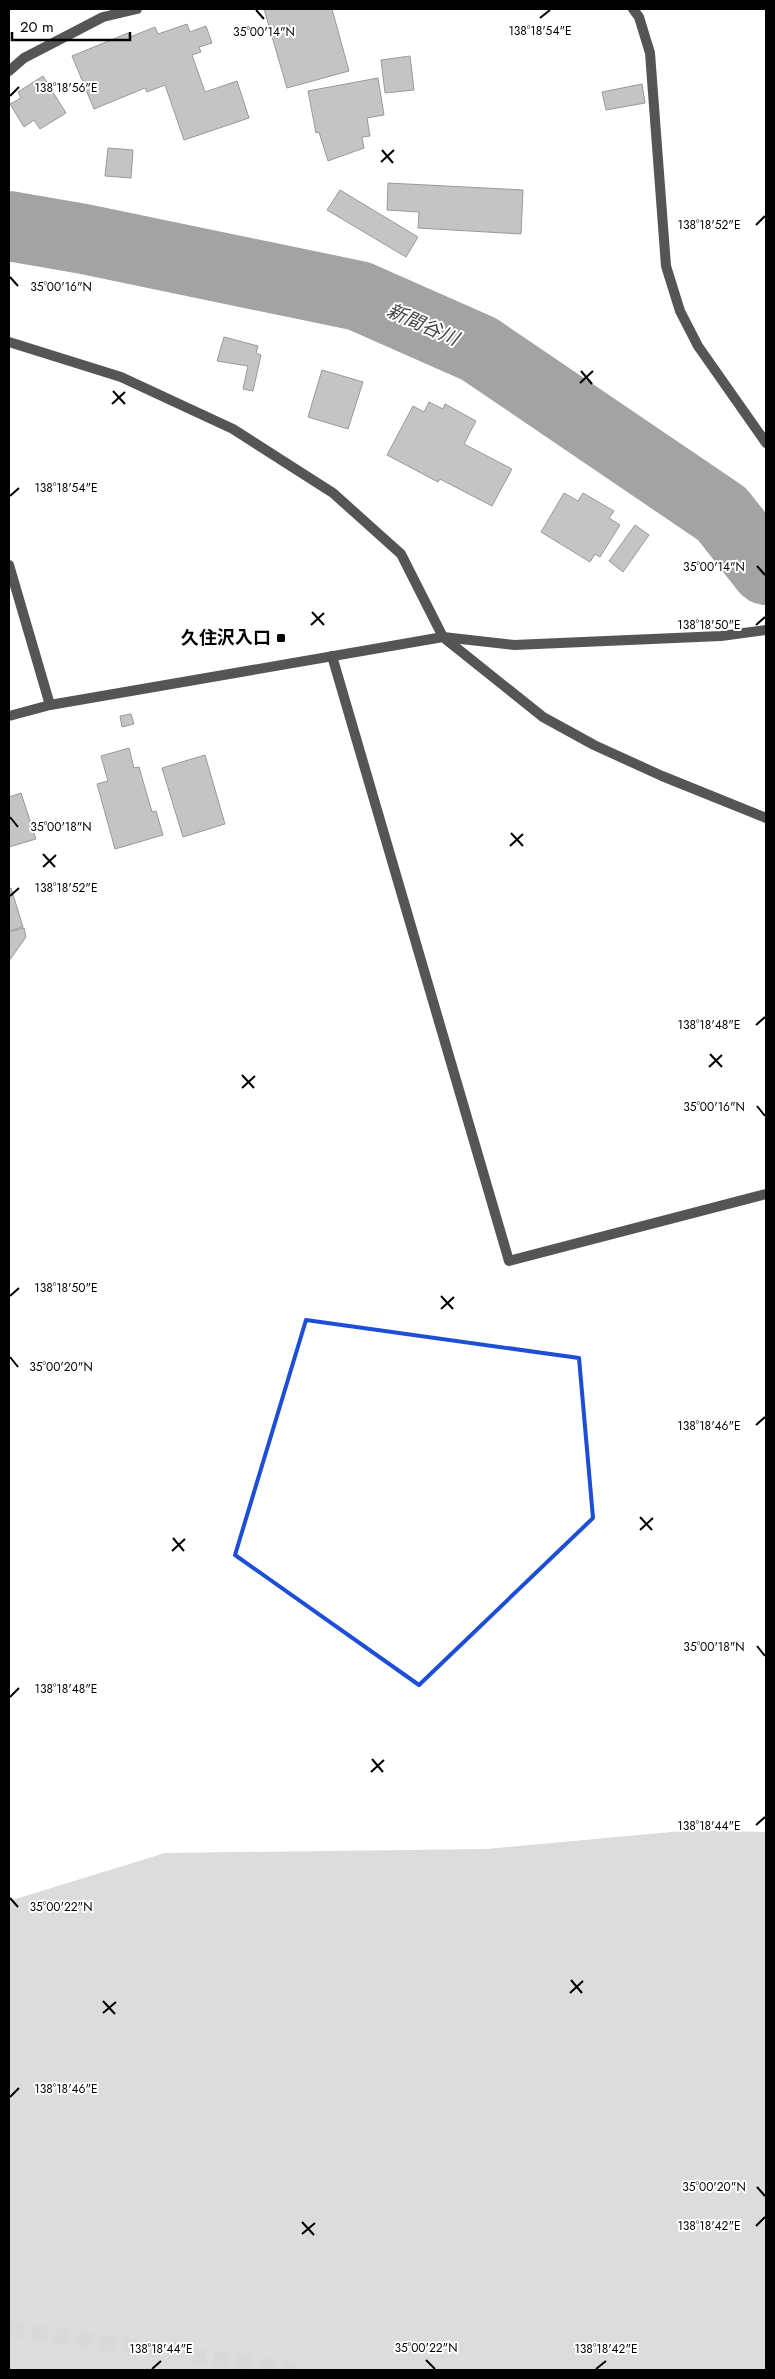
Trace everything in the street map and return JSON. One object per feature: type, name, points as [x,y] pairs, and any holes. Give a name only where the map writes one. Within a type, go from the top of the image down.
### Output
[{"type":"street","points":[[9,71],[24,58],[103,17],[137,9]]},
{"type":"street","points":[[633,9],[639,17],[650,54],[666,266],[680,311],[698,346],[766,443]]},
{"type":"street","points":[[9,342],[121,377],[233,429],[333,493],[401,554],[443,637],[544,716],[594,745],[662,776],[766,818]]},
{"type":"street","points":[[9,565],[50,705]]},
{"type":"street","points":[[9,716],[50,705],[443,637],[514,645],[721,636],[766,630]]},
{"type":"street","points":[[332,656],[509,1261],[766,1194]]},
{"type":"highlighted area","points":[[306,1320],[579,1358],[593,1518],[419,1685],[235,1555]]},
{"type":"shaded area","points":[[693,1830],[766,1832],[766,2370],[9,2370],[9,1901],[165,1853],[486,1849]]},
{"type":"building","points":[[264,9],[332,9],[349,71],[287,88]]},
{"type":"building","points":[[187,24],[190,32],[206,26],[212,43],[199,47],[201,52],[192,55],[205,92],[237,81],[249,118],[184,140],[165,85],[147,92],[145,88],[94,109],[72,56],[128,33],[130,37],[155,27],[158,34]]},
{"type":"building","points":[[410,56],[414,90],[385,93],[381,60]]},
{"type":"building","points":[[43,76],[66,113],[40,129],[34,120],[24,127],[10,104],[21,98],[18,92]]},
{"type":"building","points":[[378,78],[384,115],[367,118],[370,136],[362,137],[364,148],[328,161],[319,132],[316,133],[308,91]]},
{"type":"building","points":[[642,84],[645,103],[606,110],[602,92]]},
{"type":"building","points":[[108,148],[133,150],[131,178],[105,176]]},
{"type":"building","points":[[388,183],[523,190],[521,234],[418,228],[419,212],[387,210]]},
{"type":"building","points":[[340,190],[418,237],[406,257],[327,210]]},
{"type":"building","points":[[224,337],[258,346],[256,353],[261,355],[253,391],[243,389],[248,366],[217,361]]},
{"type":"building","points":[[322,370],[363,382],[348,429],[308,417]]},
{"type":"building","points":[[429,402],[443,409],[445,404],[476,421],[464,444],[512,469],[492,506],[440,479],[438,482],[387,455],[413,406],[424,412]]},
{"type":"building","points":[[564,493],[578,501],[583,493],[614,511],[609,518],[620,525],[600,557],[595,554],[590,562],[541,532]]},
{"type":"building","points":[[635,525],[649,535],[623,572],[609,561]]},
{"type":"building","points":[[131,714],[134,724],[122,727],[120,716]]},
{"type":"building","points":[[129,748],[134,768],[139,767],[152,812],[156,811],[163,835],[115,849],[97,784],[108,781],[101,756]]},
{"type":"building","points":[[205,755],[225,824],[183,837],[162,768]]},
{"type":"building","points":[[21,793],[36,839],[9,847],[9,797]]},
{"type":"building","points":[[11,888],[23,927],[9,931],[9,889]]},
{"type":"building","points":[[24,928],[26,937],[9,961],[9,932]]},
{"type":"waterway","name":"新間谷川","points":[[9,226],[84,239],[359,296],[479,349],[722,514],[766,570]]},
{"type":"tunnel","points":[[9,2329],[295,2370]]},
{"type":"place","name":"久住沢入口","points":[[281,638]]}]
